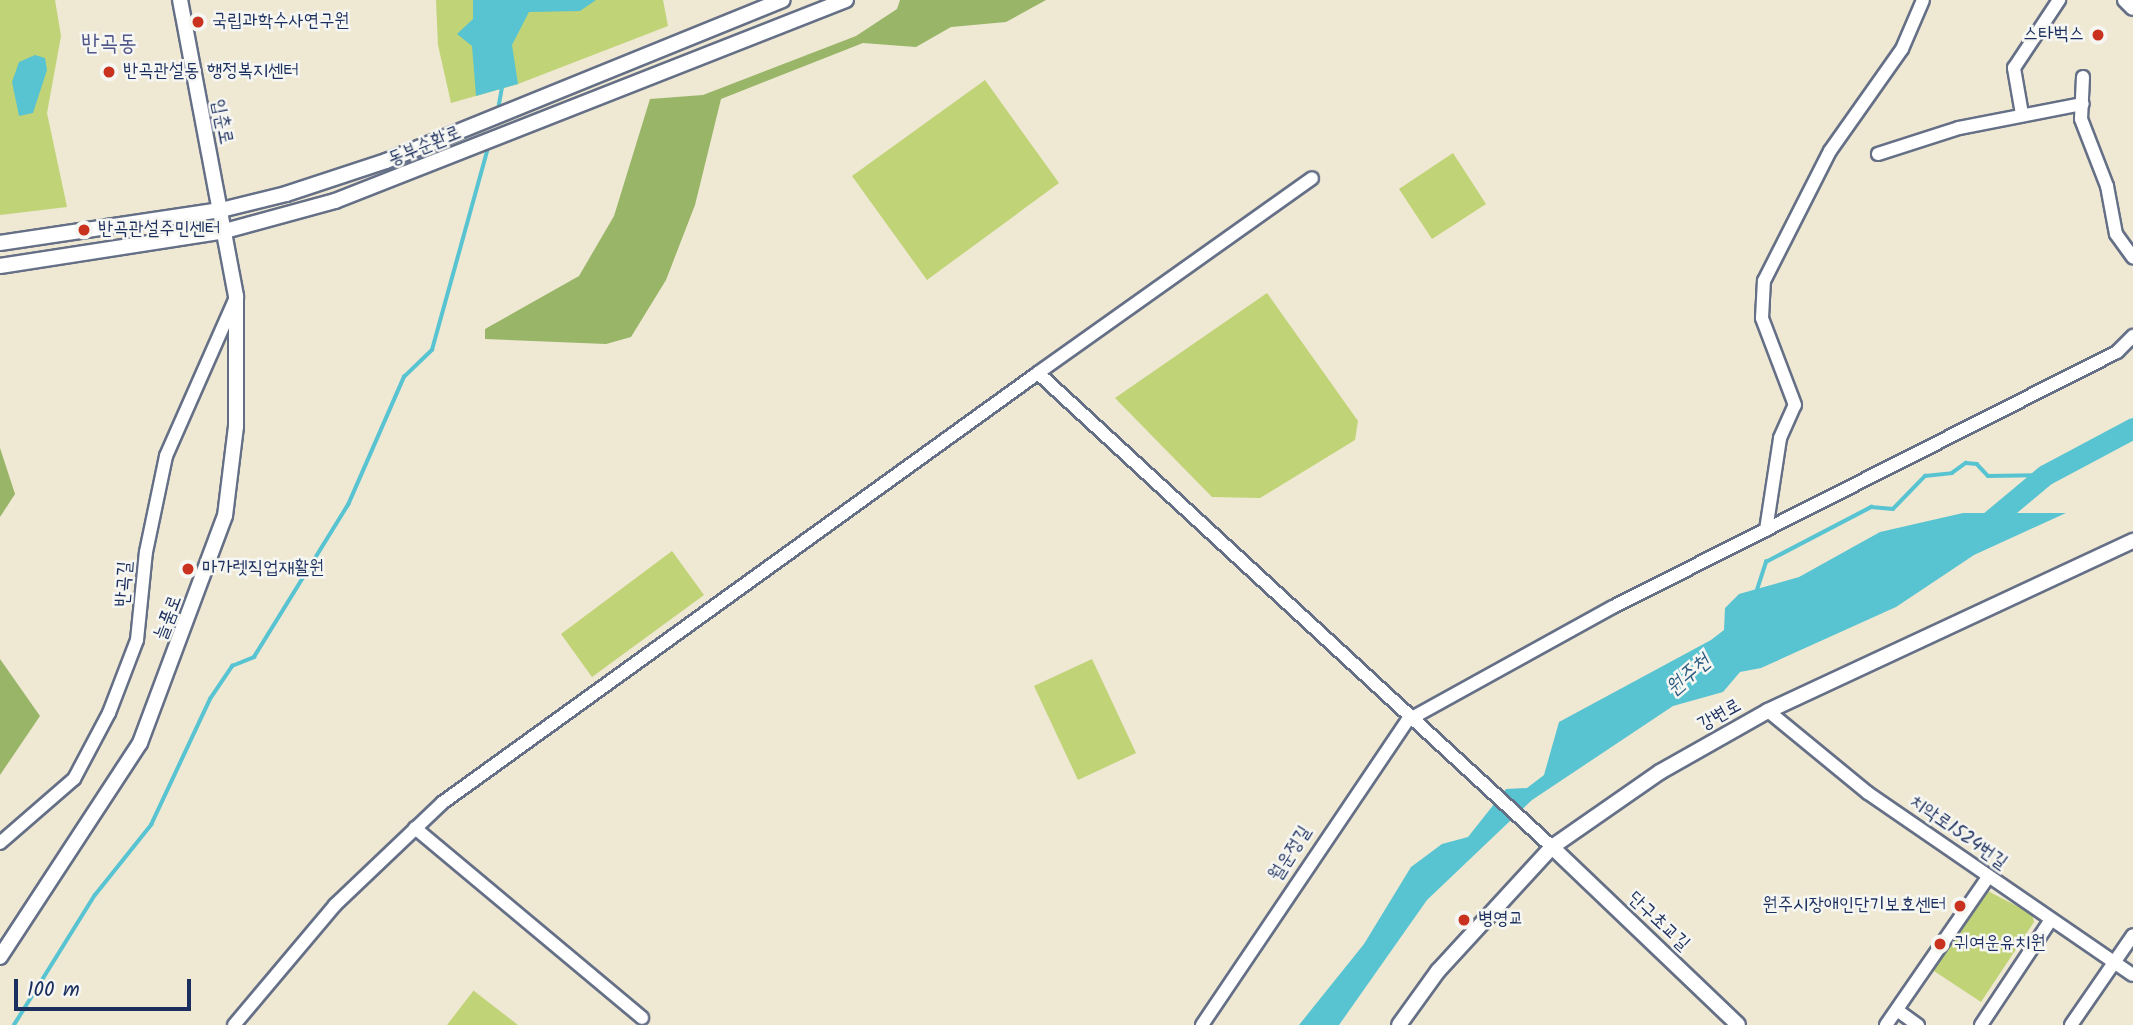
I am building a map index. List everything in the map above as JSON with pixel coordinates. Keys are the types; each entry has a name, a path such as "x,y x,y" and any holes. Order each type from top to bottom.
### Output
{"street":[{"name":"입춘로","path":"180,0 221,210"},
{"name":"동부순환로","path":"0,243 221,210 328,180 461,130 783,0"},
{"name":"동부순환로","path":"0,267 225,231 335,201 846,0"},
{"path":"1766,530 1780,438 1795,405 1762,318 1764,281 1830,151 1902,49 1923,0"},
{"path":"2022,114 2014,68 2059,0"},
{"path":"2125,0 2133,8"},
{"path":"2083,77 2081,119 2107,186 2108,211 2133,257"},
{"path":"1878,154 2022,114 2083,104"},
{"path":"234,1025 335,905 415,828 1038,373 1312,178"},
{"name":"늘품로","path":"0,957 140,743 205,578 225,516 236,426 236,296 221,210"},
{"name":"반곡길","path":"0,843 74,779 109,713 137,640 148,539 166,456 236,296"},
{"path":"1408,720 1766,530 2117,352 2133,336"},
{"path":"1038,373 1408,720 1552,848"},
{"name":"강변로","path":"1399,1025 1438,971 1552,848 1660,772 1768,711 2133,541"},
{"name":"치악로1524번길","path":"1768,711 1868,793 2050,922 2133,975"},
{"name":"월운정길","path":"1202,1025 1379,754 1408,720"},
{"path":"415,828 642,1018"},
{"name":"단구초교길","path":"1552,848 1738,1025"},
{"path":"1886,1025 1988,877"},
{"path":"1980,1025 2050,922"},
{"path":"2071,1025 2133,935"},
{"path":"1897,1010 1918,1025"}],"green space":[{"path":"0,0 55,0 61,36 47,113 67,207 0,215"},
{"path":"436,0 663,0 668,26 518,84 451,103 438,45"},
{"path":"900,0 1046,0 1006,22 951,27 916,47 863,43 721,99 695,205 666,280 631,337 606,344 485,339 485,329 579,276 614,216 650,99 703,95 856,36 897,9"},
{"path":"985,80 1059,183 927,280 852,176"},
{"path":"1453,153 1486,204 1432,239 1399,189"},
{"path":"1267,293 1358,421 1355,440 1260,498 1212,497 1115,398"},
{"path":"0,448 15,494 0,517"},
{"path":"672,551 704,595 592,677 561,634"},
{"path":"0,659 40,716 0,775"},
{"path":"1092,659 1136,753 1078,780 1034,686"},
{"path":"1986,890 2032,914 2034,922 1981,1002 1931,969"},
{"path":"474,991 518,1025 447,1025"}],"water":[{"path":"473,0 596,0 580,11 529,12 512,45 518,84 476,96 472,46 457,34 473,19"},
{"path":"35,55 45,58 47,70 33,113 19,116 12,82 19,62"},
{"path":"1963,513 2066,513 1974,555 1896,607 1761,668 1740,672 1723,692 1673,706 1532,800 1427,900 1339,1025 1299,1025 1364,944 1411,867 1442,844 1468,837 1506,789 1527,788 1544,775 1559,722 1711,640 1724,630 1725,608 1739,594 1799,577 1880,532"}],"waterway":[{"path":"498,110 502,87"},
{"path":"14,1025 95,895 151,825 210,699 232,666 254,657 348,505 404,377 432,350 489,145"},
{"name":"원주천","path":"1978,531 2045,475 2133,428"},
{"path":"1756,593 1766,562 1871,507 1893,509 1925,476 1952,473 1966,463 1977,464 1988,476 2045,475"}],"place":[{"name":"국립과학수사연구원","path":"198,22"},
{"name":"스타벅스","path":"2098,35"},
{"name":"반곡관설동 행정복지센터","path":"109,72"},
{"name":"반곡관설주민센터","path":"84,230"},
{"name":"마가렛직업재활원","path":"188,569"},
{"name":"원주시장애인단기보호센터","path":"1960,906"},
{"name":"병영교","path":"1464,920"},
{"name":"귀여운유치원","path":"1940,944"}],"district":[{"name":"반곡동","path":"109,44"}]}
